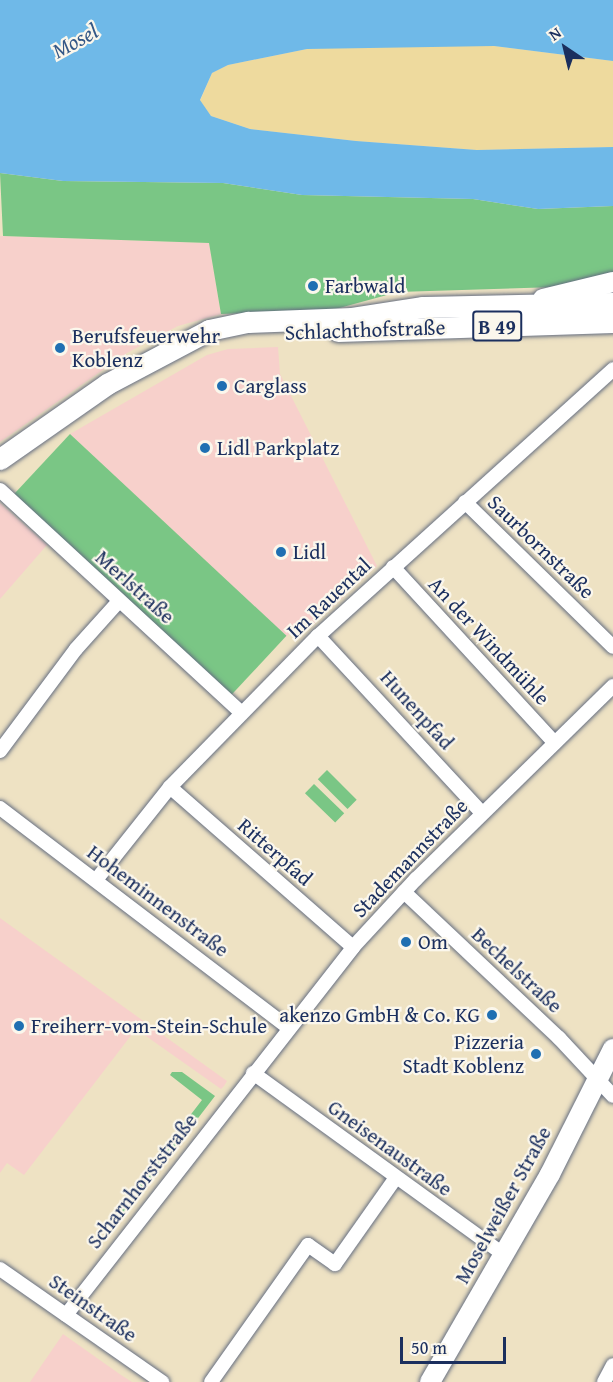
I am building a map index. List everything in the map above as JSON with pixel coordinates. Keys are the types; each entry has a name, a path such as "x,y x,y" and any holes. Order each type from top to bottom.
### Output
{"main road":[{"name":"Schlachthofstraße","path":"0,459 54,418 136,366 195,334 248,322 352,318 423,307 521,303 613,303"},
{"name":"Schlachthofstraße","path":"225,328 250,334 613,322"}],"street":[{"path":"521,303 613,282"},
{"name":"Im Rauental","path":"96,880 170,788 318,636 612,370"},
{"name":"Merlstraße","path":"0,490 242,713"},
{"name":"Saurbornstraße","path":"465,502 613,647"},
{"name":"An der Windmühle","path":"393,567 555,743"},
{"path":"0,751 76,649 119,601"},
{"name":"Hunenpfad","path":"318,636 482,813"},
{"name":"Stademannstraße","path":"253,1073 353,947 404,892 613,686"},
{"name":"Ritterpfad","path":"170,788 353,947"},
{"name":"Hoheminnenstraße","path":"0,808 290,1028"},
{"name":"Bechelstraße","path":"404,892 613,1096"},
{"name":"Moselweißer Straße","path":"430,1382 504,1255 599,1081 613,1049"},
{"name":"Gneisenaustraße","path":"253,1073 395,1179 504,1255"},
{"name":"Scharnhorststraße","path":"66,1315 253,1073"},
{"path":"211,1382 308,1245 335,1264 395,1179"},
{"name":"Steinstraße","path":"0,1269 162,1382"}],"shaded area":[{"path":"0,236 209,243 221,314 178,326 127,353 0,442"},
{"path":"278,347 280,374 377,566 313,625 296,627 286,637 70,434 207,355 228,349"},
{"path":"0,503 47,545 0,599"},
{"path":"0,918 227,1081 224,1086 221,1089 136,1029 24,1175 7,1163 0,1173"},
{"path":"63,1334 121,1375 132,1382 30,1382"}],"green space":[{"path":"0,173 63,181 223,183 302,195 473,199 538,209 613,206 613,277 557,287 398,292 332,310 221,314 209,243 3,236"},
{"path":"70,434 286,636 229,697 13,495"},
{"path":"327,770 357,800 348,809 318,779"},
{"path":"314,784 344,813 335,823 305,793"},
{"path":"172,1072 182,1072 215,1096 110,1233 104,1227 202,1100 170,1075"}],"sand":[{"path":"356,46 494,46 613,61 613,147 477,150 356,141 250,129 211,116 200,101 212,73 228,65 307,49"}],"water":[{"name":"Mosel","path":"0,0 613,0 613,61 494,46 307,49 228,65 212,73 200,100 211,116 250,129 356,141 477,150 613,147 613,206 538,209 473,199 302,195 223,183 63,181 0,173"}],"place":[{"name":"Farbwald","path":"313,286"},
{"name":"Berufsfeuerwehr Koblenz","path":"60,348"},
{"name":"Carglass","path":"222,386"},
{"name":"Lidl Parkplatz","path":"205,448"},
{"name":"Lidl","path":"281,552"},
{"name":"Om","path":"406,942"},
{"name":"akenzo GmbH & Co. KG","path":"492,1015"},
{"name":"Freiherr-vom-Stein-Schule","path":"19,1026"},
{"name":"Pizzeria Stadt Koblenz","path":"536,1054"}]}
